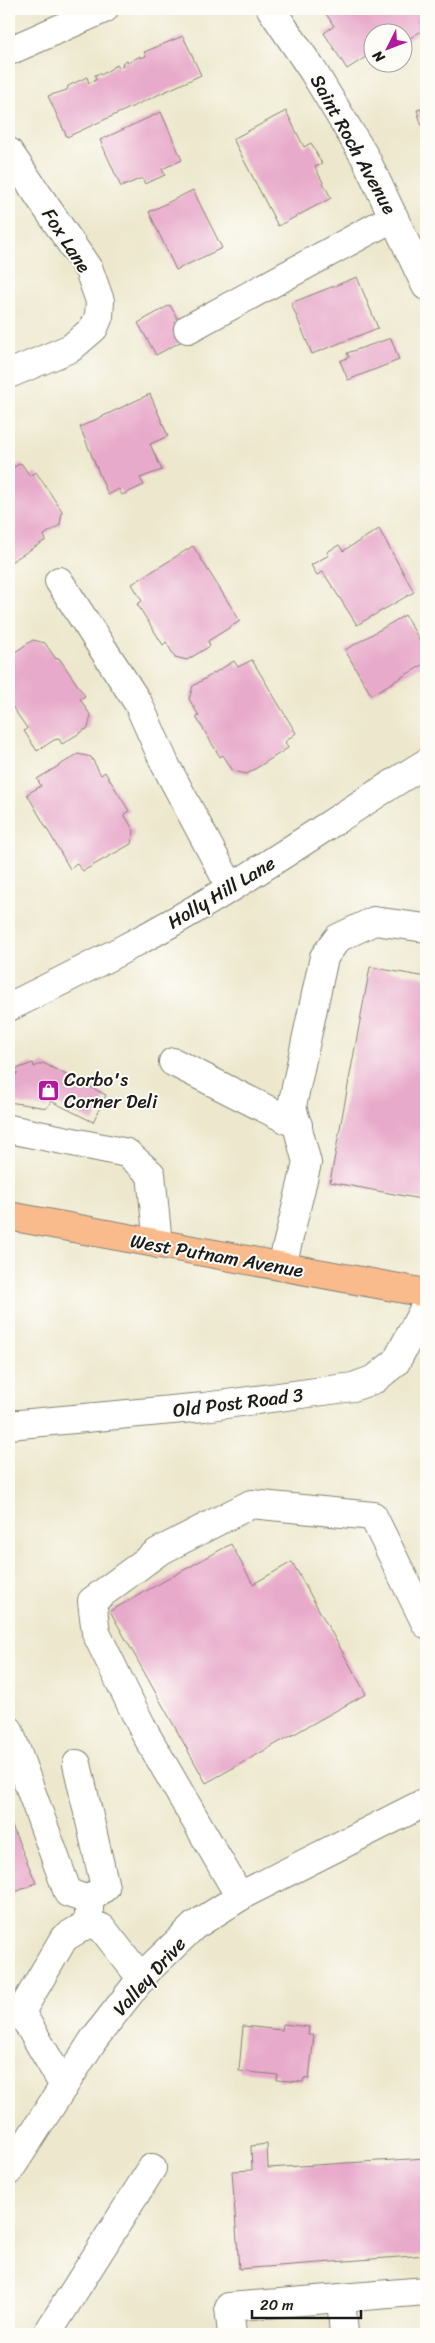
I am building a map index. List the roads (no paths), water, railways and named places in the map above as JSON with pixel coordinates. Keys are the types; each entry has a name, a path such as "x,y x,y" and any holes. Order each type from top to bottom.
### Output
{"main road":[{"name":"West Putnam Avenue","path":"9,1216 426,1293"}],"street":[{"path":"9,51 104,9"},
{"name":"Saint Roch Avenue","path":"271,9 313,71 365,158 426,286"},
{"name":"Fox Lane","path":"9,152 90,270 100,301 99,316 94,328 71,348 9,374"},
{"path":"188,328 394,217"},
{"path":"59,581 138,703 165,764 231,888"},
{"name":"Holly Hill Lane","path":"9,1007 123,950 231,888 426,763"},
{"path":"282,1266 307,1163 292,1106 324,957 338,938 374,921 426,928"},
{"path":"173,1062 298,1124"},
{"path":"9,1129 127,1153 151,1174 158,1244"},
{"name":"Old Post Road 3","path":"9,1425 204,1407 353,1388 375,1379 396,1362 426,1305"},
{"path":"240,1897 145,1733 96,1633 92,1601 158,1552 251,1504 373,1516 426,1624"},
{"path":"9,1730 68,1893 89,1911 142,1979"},
{"path":"64,2086 21,2012 64,1938 89,1911 105,1887 77,1764"},
{"name":"Valley Drive","path":"9,2171 94,2039 142,1979 194,1926 240,1897 426,1802"},
{"path":"47,2334 152,2168"},
{"path":"232,2334 229,2307 426,2291"},
{"path":"341,2298 344,2334"}],"place":[{"name":"Corbo's Corner Deli","path":"48,1090"}]}
